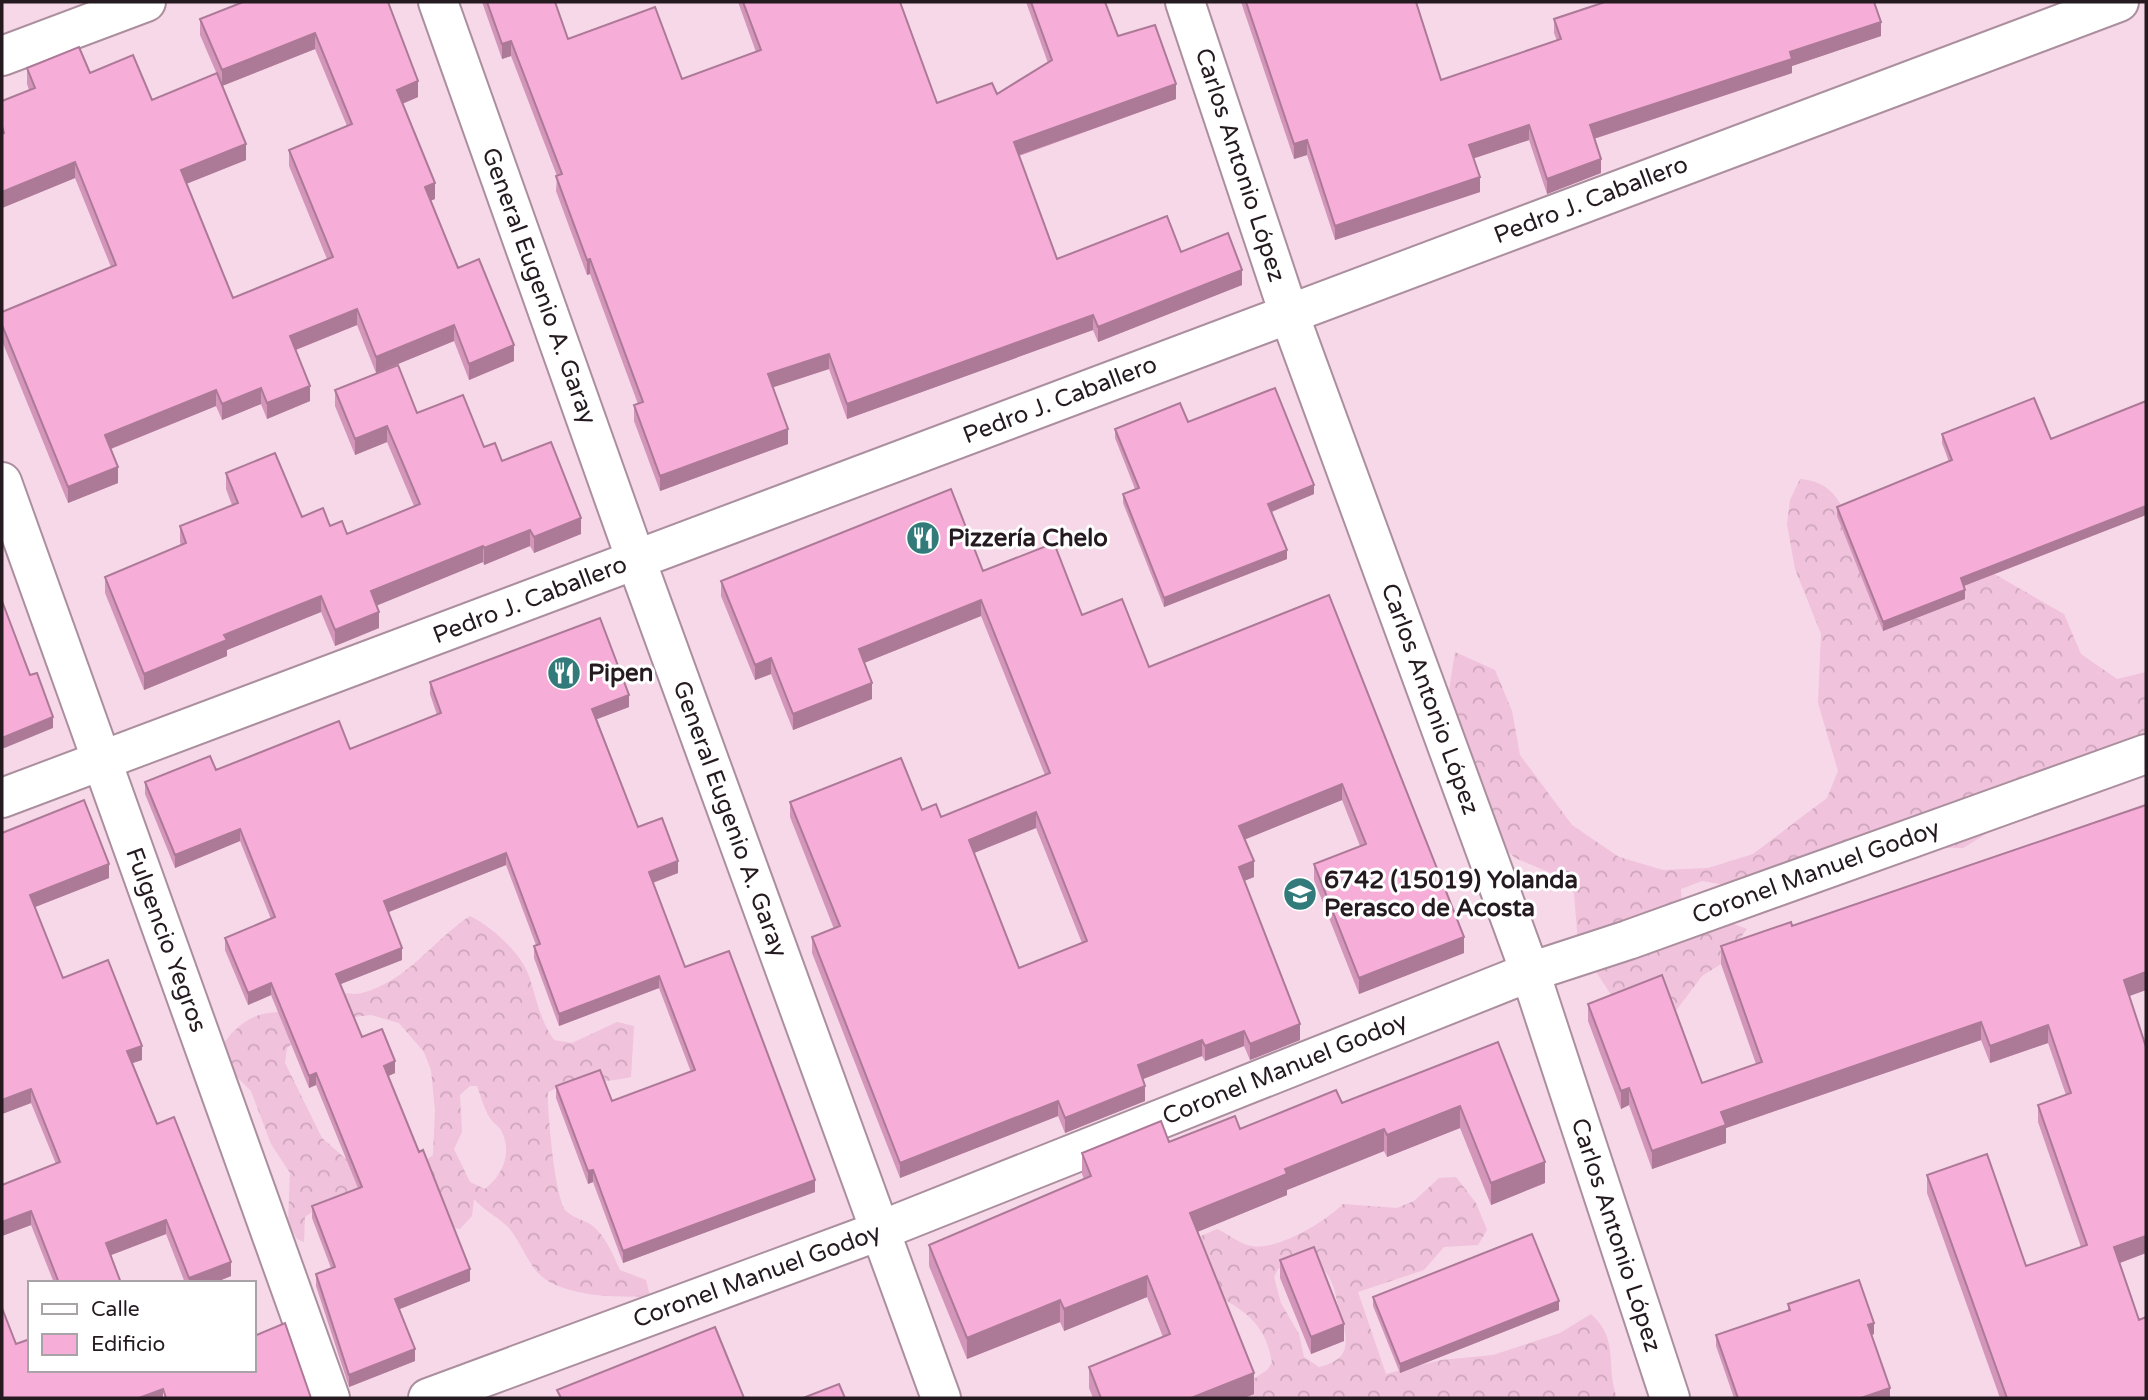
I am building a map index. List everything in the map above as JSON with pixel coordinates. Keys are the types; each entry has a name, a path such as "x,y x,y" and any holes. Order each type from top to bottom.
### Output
{"street":[{"path":"2,56 146,2"},
{"name":"General Eugenio A. Garay","path":"438,2 636,560 941,1398"},
{"name":"Carlos Antonio López","path":"1185,2 1289,314 1530,972 1670,1398"},
{"name":"Pedro J. Caballero","path":"2,798 2119,2"},
{"name":"Fulgencio Yegros","path":"2,482 330,1398"},
{"name":"Coronel Manuel Godoy","path":"428,1398 879,1231 1530,972 1641,936 2146,754"}],"green space":[{"path":"1800,479 1822,485 1837,498 1858,538 1975,563 2064,614 2081,654 2117,679 2146,672 2146,759 2058,790 1963,848 1892,848 1792,896 1702,881 1681,889 1682,912 1706,913 1747,929 1721,964 1702,976 1675,1012 1634,1030 1578,944 1574,893 1558,876 1515,858 1482,827 1442,736 1455,652 1495,670 1512,711 1520,755 1572,825 1619,857 1663,870 1708,868 1753,854 1827,798 1838,771 1818,703 1821,634 1795,569 1787,524 1790,500"},
{"path":"470,916 497,934 514,951 526,970 542,1018 554,1040 572,1043 617,1022 634,1026 631,1077 579,1083 548,1092 549,1116 558,1190 566,1211 590,1224 600,1233 620,1270 646,1280 650,1296 590,1294 559,1287 537,1272 507,1226 474,1199 472,1216 460,1229 319,1207 305,1217 304,1242 297,1239 288,1223 290,1173 271,1144 251,1091 227,1067 219,1051 237,1028 256,1016 281,1011 324,994 357,994 378,987 406,970","holes":["371,1015 399,1023 424,1052 431,1070 435,1110 433,1155 416,1168 354,1166 322,1138 285,1063 287,1048 306,1034 336,1021","470,1086 477,1086 491,1120 501,1130 506,1147 501,1170 485,1189 470,1182 454,1149 462,1132 460,1095"]},
{"path":"1456,1177 1476,1203 1487,1230 1478,1245 1444,1247 1424,1270 1358,1292 1386,1374 1441,1360 1493,1355 1560,1333 1591,1314 1606,1334 1617,1398 1225,1398 1267,1370 1272,1363 1261,1330 1238,1308 1217,1296 1198,1244 1201,1236 1217,1229 1247,1245 1274,1244 1313,1227 1343,1204 1397,1208 1414,1201 1439,1178","holes":["1311,1258 1332,1284 1346,1341 1345,1348 1337,1359 1319,1367 1304,1357 1299,1334 1281,1303 1274,1277 1278,1269"]}],"building":[{"path":"243,2 388,2 418,81 397,90 435,183 425,187 458,268 479,259 514,345 469,364 454,325 376,357 357,309 290,336 310,386 267,403 261,388 222,404 216,390 105,435 118,467 68,487 2,325 2,312 116,265 75,162 2,192 2,101 35,88 27,68 79,47 90,73 133,55 152,100 217,73 246,144 181,170 233,298 333,257 289,150 352,124 315,33 222,70 200,19"},
{"path":"487,2 555,2 568,39 655,7 682,79 761,50 743,2 900,2 937,103 992,83 997,94 1052,60 1031,2 1105,2 1118,36 1155,25 1176,84 1014,142 1057,259 1167,216 1181,252 1228,233 1242,270 1098,327 1093,315 847,404 829,354 768,374 788,429 660,476 634,405 643,402 556,176 562,174 511,41 502,44"},
{"path":"1246,2 1416,2 1441,80 1561,39 1554,19 1605,2 1874,2 1881,22 1790,52 1792,59 1590,125 1601,159 1547,179 1529,125 1469,145 1480,177 1335,226 1307,140 1294,144"},
{"path":"398,365 417,413 463,395 484,447 495,443 502,461 551,442 581,518 534,537 530,530 484,548 483,546 371,591 379,612 335,630 321,596 224,635 227,640 144,674 105,577 186,543 180,526 238,503 226,473 275,453 302,517 323,508 330,526 342,521 347,534 420,504 387,426 355,439 335,390"},
{"path":"1275,388 1314,485 1268,504 1287,550 1164,598 1123,494 1139,488 1115,429 1180,403 1188,422"},
{"path":"2034,398 2051,439 2146,401 2146,506 1961,578 1965,590 1883,622 1837,507 1952,460 1942,434"},
{"path":"951,489 983,571 1054,543 1082,615 1122,599 1149,667 1329,595 1464,937 1359,978 1314,864 1366,844 1342,784 1239,826 1254,861 1239,867 1300,1024 1250,1044 1244,1031 1205,1046 1202,1040 1138,1065 1145,1086 1065,1118 1058,1101 900,1163 812,937 840,926 790,802 901,758 922,810 936,804 941,817 1050,773 981,600 859,649 872,683 793,714 771,658 755,665 721,581","holes":["1036,812 1087,941 1019,968 969,840"]},
{"path":"2,601 30,675 37,673 53,717 2,738"},
{"path":"600,618 629,695 592,709 638,827 662,818 678,861 649,872 685,967 729,951 815,1180 623,1251 593,1170 588,1171 556,1086 600,1070 612,1101 695,1070 659,976 559,1014 534,946 540,944 506,853 384,901 402,948 336,974 362,1037 382,1029 395,1061 384,1066 419,1152 423,1150 470,1269 395,1299 415,1349 349,1375 316,1274 335,1267 312,1206 362,1187 316,1073 309,1076 271,983 248,993 225,938 275,917 240,829 175,855 145,782 210,756 216,770 339,721 350,749 441,713 430,682"},
{"path":"84,800 109,864 30,895 63,978 108,960 142,1046 127,1051 157,1124 174,1117 231,1262 189,1278 166,1220 106,1243 120,1281 58,1281 31,1211 2,1222 2,1185 60,1162 31,1089 2,1100 2,833"},
{"path":"2146,805 2146,972 2124,980 2146,1047 2146,1236 2114,1247 2139,1320 2146,1317 2146,1398 2007,1398 1927,1175 1987,1154 2026,1266 2087,1245 2038,1105 2071,1093 2048,1025 1990,1046 1981,1022 1721,1112 1726,1125 1652,1151 1629,1088 1621,1091 1588,1004 1662,975 1702,1083 1762,1062 1721,946 1791,922 1792,926"},
{"path":"1498,1042 1545,1162 1491,1183 1460,1106 1387,1135 1384,1129 1285,1169 1287,1174 1190,1213 1254,1373 1191,1398 1101,1398 1089,1367 1170,1334 1147,1276 1064,1309 1060,1300 967,1338 929,1245 1091,1176 1082,1153 1161,1121 1169,1142 1235,1116 1240,1129 1336,1090 1342,1103"},
{"path":"1532,1234 1559,1301 1400,1364 1373,1297"},
{"path":"1314,1247 1344,1324 1311,1337 1280,1260"},
{"path":"1859,1280 1874,1323 1868,1325 1890,1388 1861,1398 1738,1398 1716,1335 1790,1310 1788,1304"},
{"path":"2,1308 16,1344 28,1340 28,1372 256,1372 256,1335 285,1323 311,1398 166,1398 163,1389 139,1398 2,1398"},
{"path":"715,1327 744,1398 561,1398 557,1390"},
{"path":"839,1384 845,1398 803,1398"}],"place":[{"name":"Pizzería Chelo","path":"923,538"},
{"name":"Pipen","path":"564,673"},
{"name":"6742 (15019) Yolanda Perasco de Acosta","path":"1300,894"}]}
